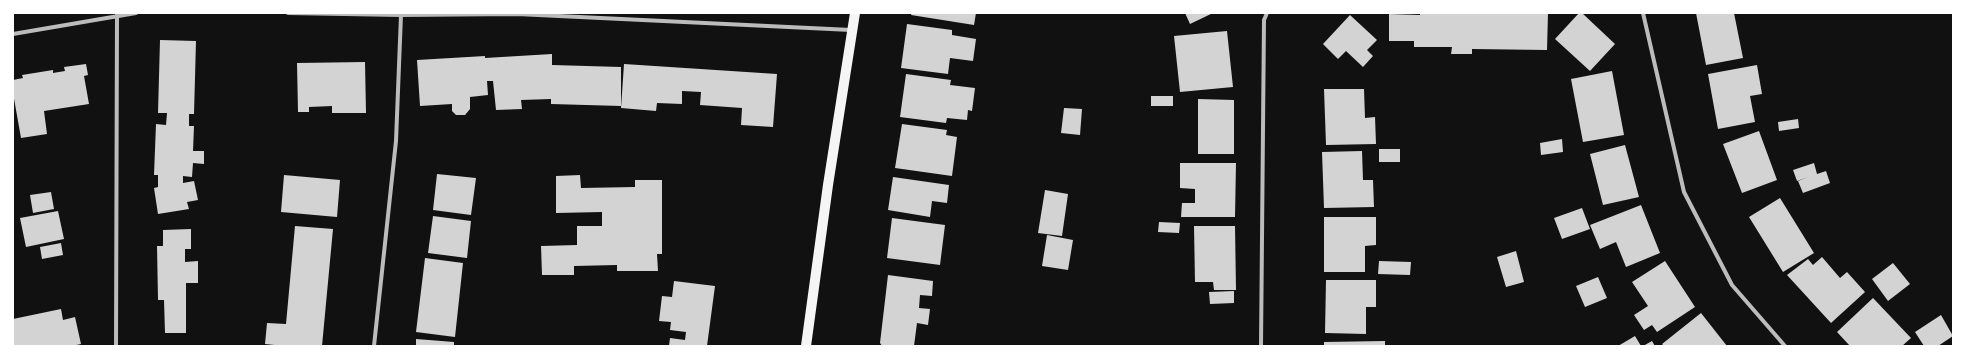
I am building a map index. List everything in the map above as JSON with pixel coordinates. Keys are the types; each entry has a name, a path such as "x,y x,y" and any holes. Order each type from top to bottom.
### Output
{"main road":[{"path":"806,346 851,30 855,13"}],"street":[{"path":"13,34 117,14 136,13"},
{"path":"288,13 401,15 517,14 851,30"},
{"path":"1261,346 1264,20 1267,13"},
{"path":"1643,13 1684,192 1732,285 1785,346"},
{"path":"116,346 117,14"},
{"path":"374,346 396,141 401,15"}],"building":[{"path":"912,13 976,13 974,25 911,15"},
{"path":"1185,13 1213,13 1190,24"},
{"path":"1420,13 1548,13 1547,50 1472,49 1472,54 1451,54 1452,47 1414,47 1414,41 1389,41 1389,14 1420,15"},
{"path":"1579,13 1582,13 1615,44 1590,71 1555,39"},
{"path":"1696,13 1734,13 1743,58 1706,65"},
{"path":"1350,15 1377,40 1367,50 1373,56 1363,67 1346,51 1338,59 1323,44"},
{"path":"907,24 952,30 952,35 976,39 973,61 950,58 948,74 901,68"},
{"path":"1227,31 1233,87 1180,92 1174,36"},
{"path":"160,40 196,41 194,114 189,114 189,126 194,126 193,151 204,151 204,164 193,163 192,177 183,176 183,183 194,181 198,200 187,202 189,209 158,214 154,188 158,187 158,175 154,175 156,124 166,125 167,113 158,113"},
{"path":"552,54 552,65 621,67 621,106 551,104 551,99 521,100 522,109 496,110 493,81 487,81 488,95 470,97 470,109 465,115 456,115 452,111 452,104 420,106 417,60"},
{"path":"365,62 366,113 332,113 332,106 309,107 309,112 298,112 297,63"},
{"path":"86,64 88,75 84,76 89,104 44,111 47,134 21,138 13,93 13,80 23,78 22,75 53,70 53,73 65,71 64,67"},
{"path":"624,64 777,74 773,127 741,125 742,108 700,105 701,92 682,91 682,104 657,103 656,111 621,108"},
{"path":"1757,65 1762,94 1750,96 1755,122 1718,129 1708,74"},
{"path":"1612,71 1624,135 1583,142 1571,79"},
{"path":"906,74 951,80 950,85 975,88 972,111 968,110 967,120 947,118 946,123 900,117"},
{"path":"1324,89 1364,89 1365,118 1375,117 1376,144 1326,145"},
{"path":"1151,96 1173,96 1173,106 1151,106"},
{"path":"1198,99 1234,100 1234,154 1198,154"},
{"path":"1064,108 1082,109 1080,135 1061,133"},
{"path":"1798,119 1799,128 1779,131 1778,122"},
{"path":"902,124 947,130 946,135 957,137 952,176 895,168"},
{"path":"1759,131 1777,180 1742,193 1723,144"},
{"path":"1562,139 1563,152 1541,155 1540,143"},
{"path":"1625,145 1639,197 1603,205 1590,154"},
{"path":"1379,149 1400,149 1400,162 1379,162"},
{"path":"1362,151 1363,180 1373,180 1374,207 1324,208 1322,152"},
{"path":"1180,163 1236,163 1235,217 1181,217 1182,203 1195,203 1195,189 1180,188"},
{"path":"1814,163 1817,174 1826,171 1830,183 1803,193 1798,181 1808,177 1797,181 1793,170"},
{"path":"437,174 476,178 471,215 433,210"},
{"path":"284,175 340,180 337,217 281,212"},
{"path":"580,175 581,188 635,187 635,180 662,180 662,254 657,254 658,271 617,271 617,265 574,266 574,275 542,275 541,246 577,245 577,226 602,226 602,212 556,213 556,176"},
{"path":"893,177 949,185 947,203 932,201 930,217 888,210"},
{"path":"1045,190 1068,194 1062,236 1038,233"},
{"path":"51,192 54,209 33,213 30,195"},
{"path":"1780,198 1814,253 1783,272 1749,217"},
{"path":"1641,205 1660,253 1626,267 1616,242 1600,249 1590,225"},
{"path":"1582,208 1590,229 1562,239 1554,218"},
{"path":"58,211 64,239 26,247 20,218"},
{"path":"433,216 471,221 467,258 428,253"},
{"path":"1324,217 1376,217 1376,245 1365,246 1365,272 1324,272"},
{"path":"892,218 945,225 940,265 887,258"},
{"path":"1159,222 1180,223 1179,233 1158,232"},
{"path":"295,226 333,229 322,346 284,346 265,344 267,323 286,324"},
{"path":"1194,226 1235,226 1236,290 1214,290 1213,282 1195,282"},
{"path":"191,229 191,249 185,249 185,262 198,261 198,283 186,283 186,333 165,333 164,300 158,300 157,246 163,246 163,230"},
{"path":"1047,235 1073,240 1068,270 1042,266"},
{"path":"61,243 63,255 42,259 40,247"},
{"path":"1516,251 1524,282 1506,287 1497,257"},
{"path":"1822,257 1840,278 1847,272 1865,292 1831,323 1787,275 1808,259 1813,265"},
{"path":"425,258 463,263 455,337 416,332"},
{"path":"1379,261 1411,262 1410,275 1378,274"},
{"path":"1665,261 1695,307 1657,332 1652,325 1644,330 1634,315 1648,306 1632,282"},
{"path":"1893,263 1910,284 1888,301 1872,279"},
{"path":"888,275 933,281 932,296 920,295 919,308 930,309 928,325 917,323 914,346 882,346 880,343"},
{"path":"1598,277 1607,298 1585,307 1576,286"},
{"path":"1326,280 1376,280 1376,307 1366,307 1366,334 1325,333"},
{"path":"674,281 715,286 707,346 669,346 670,338 685,340 686,332 670,330 671,322 659,321 662,296 672,297"},
{"path":"1234,291 1234,303 1210,304 1209,292"},
{"path":"1873,298 1911,338 1902,346 1850,346 1837,332"},
{"path":"61,309 63,320 75,317 81,344 72,346 14,346 13,319"},
{"path":"1701,313 1727,346 1664,346 1662,344"},
{"path":"1941,315 1953,336 1938,346 1924,346 1915,332"},
{"path":"1635,336 1641,346 1618,346"},
{"path":"416,339 454,342 454,346 416,346"},
{"path":"1385,341 1385,346 1324,346 1324,342"},
{"path":"1652,341 1655,346 1643,346"}]}
